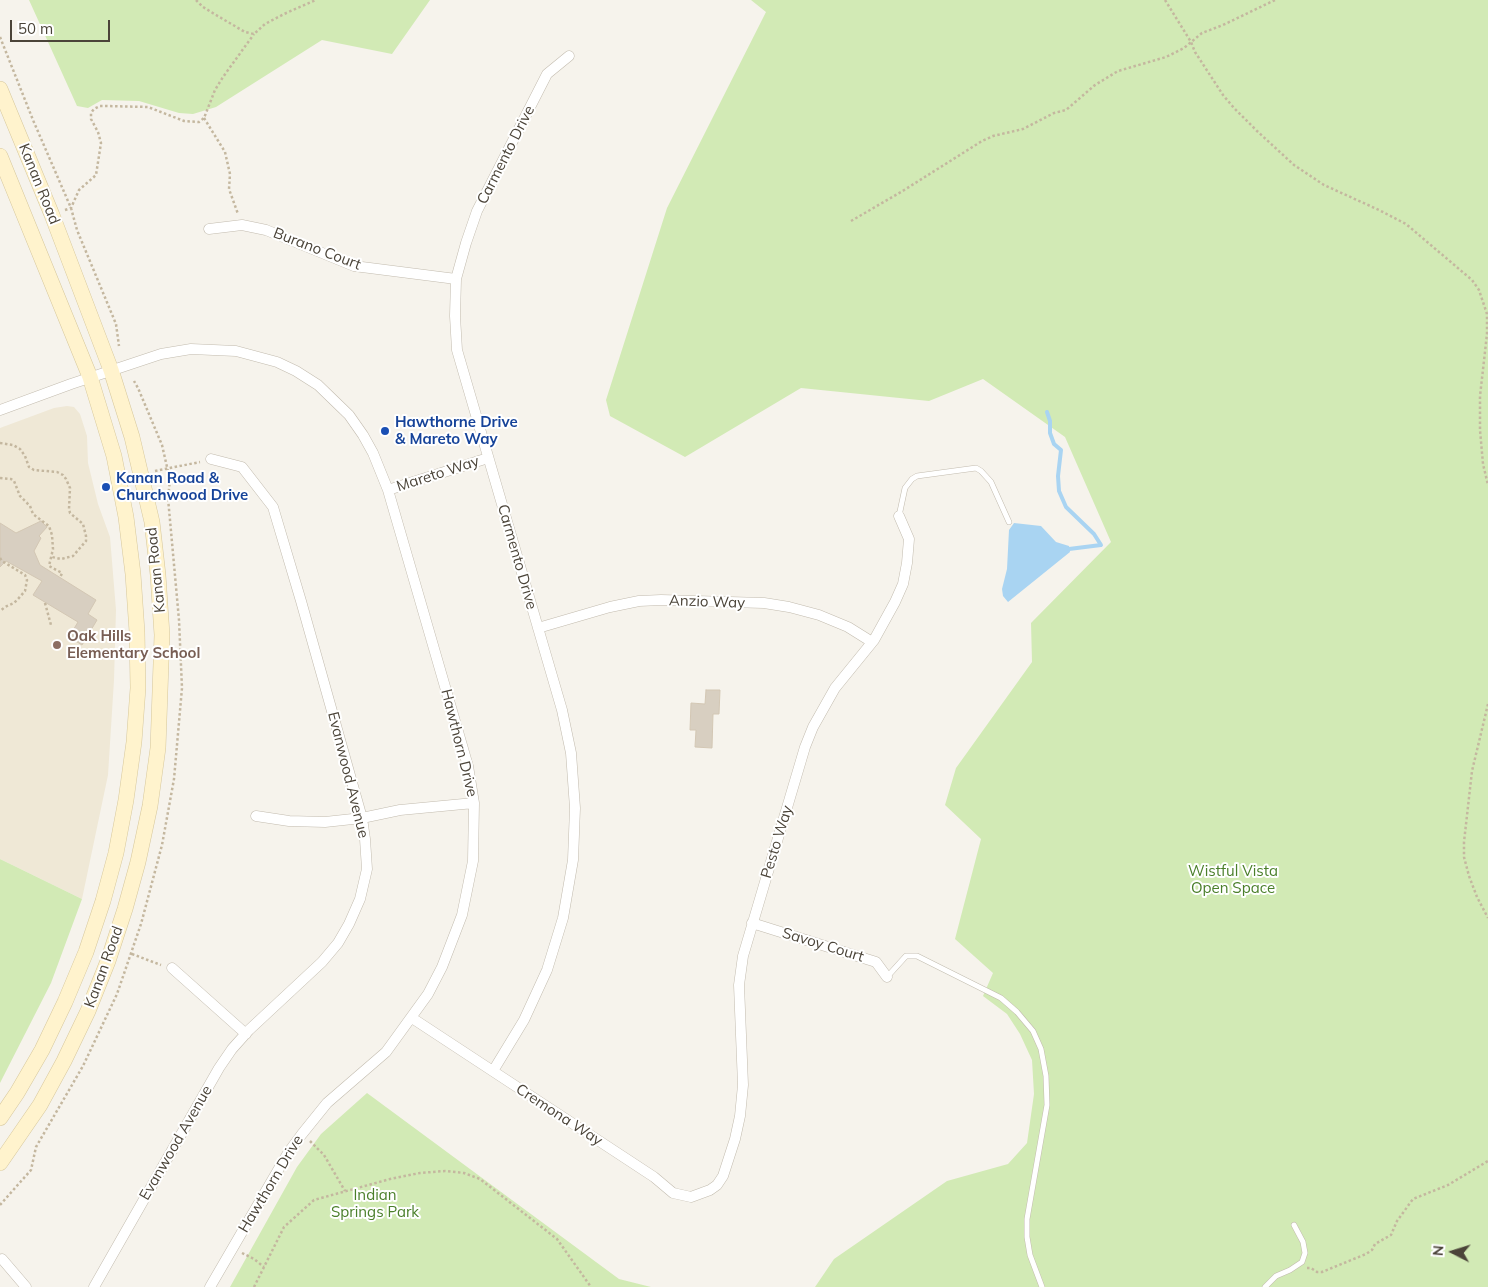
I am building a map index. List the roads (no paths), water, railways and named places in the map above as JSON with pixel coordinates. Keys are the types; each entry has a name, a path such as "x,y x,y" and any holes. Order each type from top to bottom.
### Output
{"main road":[{"name":"Kanan Road","path":"0,89 52,215 111,370 134,446 152,522 162,635 158,748 138,862 125,909 108,961 88,1011 64,1061 40,1105 0,1163"},
{"name":"Kanan Road","path":"0,156 90,377 114,456 131,555 138,651 138,688 134,742 126,800 116,853 103,901 86,952 65,1002 42,1050 18,1093 0,1118"}],"street":[{"name":"Carmento Drive","path":"493,1071 524,1020 547,970 564,918 574,860 576,808 571,754 562,710 457,350 455,316 456,279 466,243 478,211 546,74 569,56"},
{"name":"Burano Court","path":"209,229 242,225 284,236 354,266 456,279"},
{"name":"Hawthorn Drive","path":"0,410 90,377 161,354 191,349 236,351 277,362 318,385 349,415 363,434 388,490 468,766 474,803 473,861 462,916 442,967 428,994 386,1052 327,1103 288,1153 210,1287"},
{"name":"Mareto Way","path":"388,490 488,458"},
{"name":"Evanwood Avenue","path":"94,1287 219,1068 232,1049 322,962 338,943 360,899 366,869 362,818 273,507 242,467 211,459"},
{"name":"Pesto Way","path":"710,1190 717,1185 723,1176 740,1116 743,1085 739,985 743,956 752,923 805,747 813,727 835,688 872,642 903,584 909,539 899,516"},
{"name":"Anzio Way","path":"538,628 610,607 639,601 764,603 819,615 848,627 872,642"},
{"path":"256,816 289,821 325,822 362,818 400,810 474,803"},
{"name":"Savoy Court","path":"752,923 876,962 887,977"},
{"path":"172,968 246,1034"},
{"name":"Cremona Way","path":"412,1018 654,1176 673,1193 691,1196 710,1190"},
{"path":"2,1259 26,1287"}],"lane":[{"path":"899,516 905,488 912,479 917,476 976,468 990,482 1009,522"},
{"path":"887,977 906,956 917,956 1001,998 1017,1012 1032,1031 1041,1049 1046,1076 1047,1105 1027,1219 1027,1237 1030,1255 1042,1287"},
{"path":"1265,1287 1276,1276 1302,1262 1305,1253 1303,1242 1294,1225"}],"water":[{"path":"1014,523 1041,526 1056,542 1069,546 1070,552 1008,602 1003,596 1002,589 1007,569 1009,530"}],"waterway":[{"path":"1047,412 1050,421 1050,433 1054,444 1061,450 1058,476 1059,491 1066,507 1094,534 1101,545 1069,549"}],"place":[{"name":"Hawthorne Drive & Mareto Way","path":"385,431"},
{"name":"Kanan Road & Churchwood Drive","path":"106,487"},
{"name":"Oak Hills Elementary School","path":"57,645"}],"park label":[{"name":"Wistful Vista Open Space","path":"1233,880"},
{"name":"Indian Springs Park","path":"375,1204"}]}
